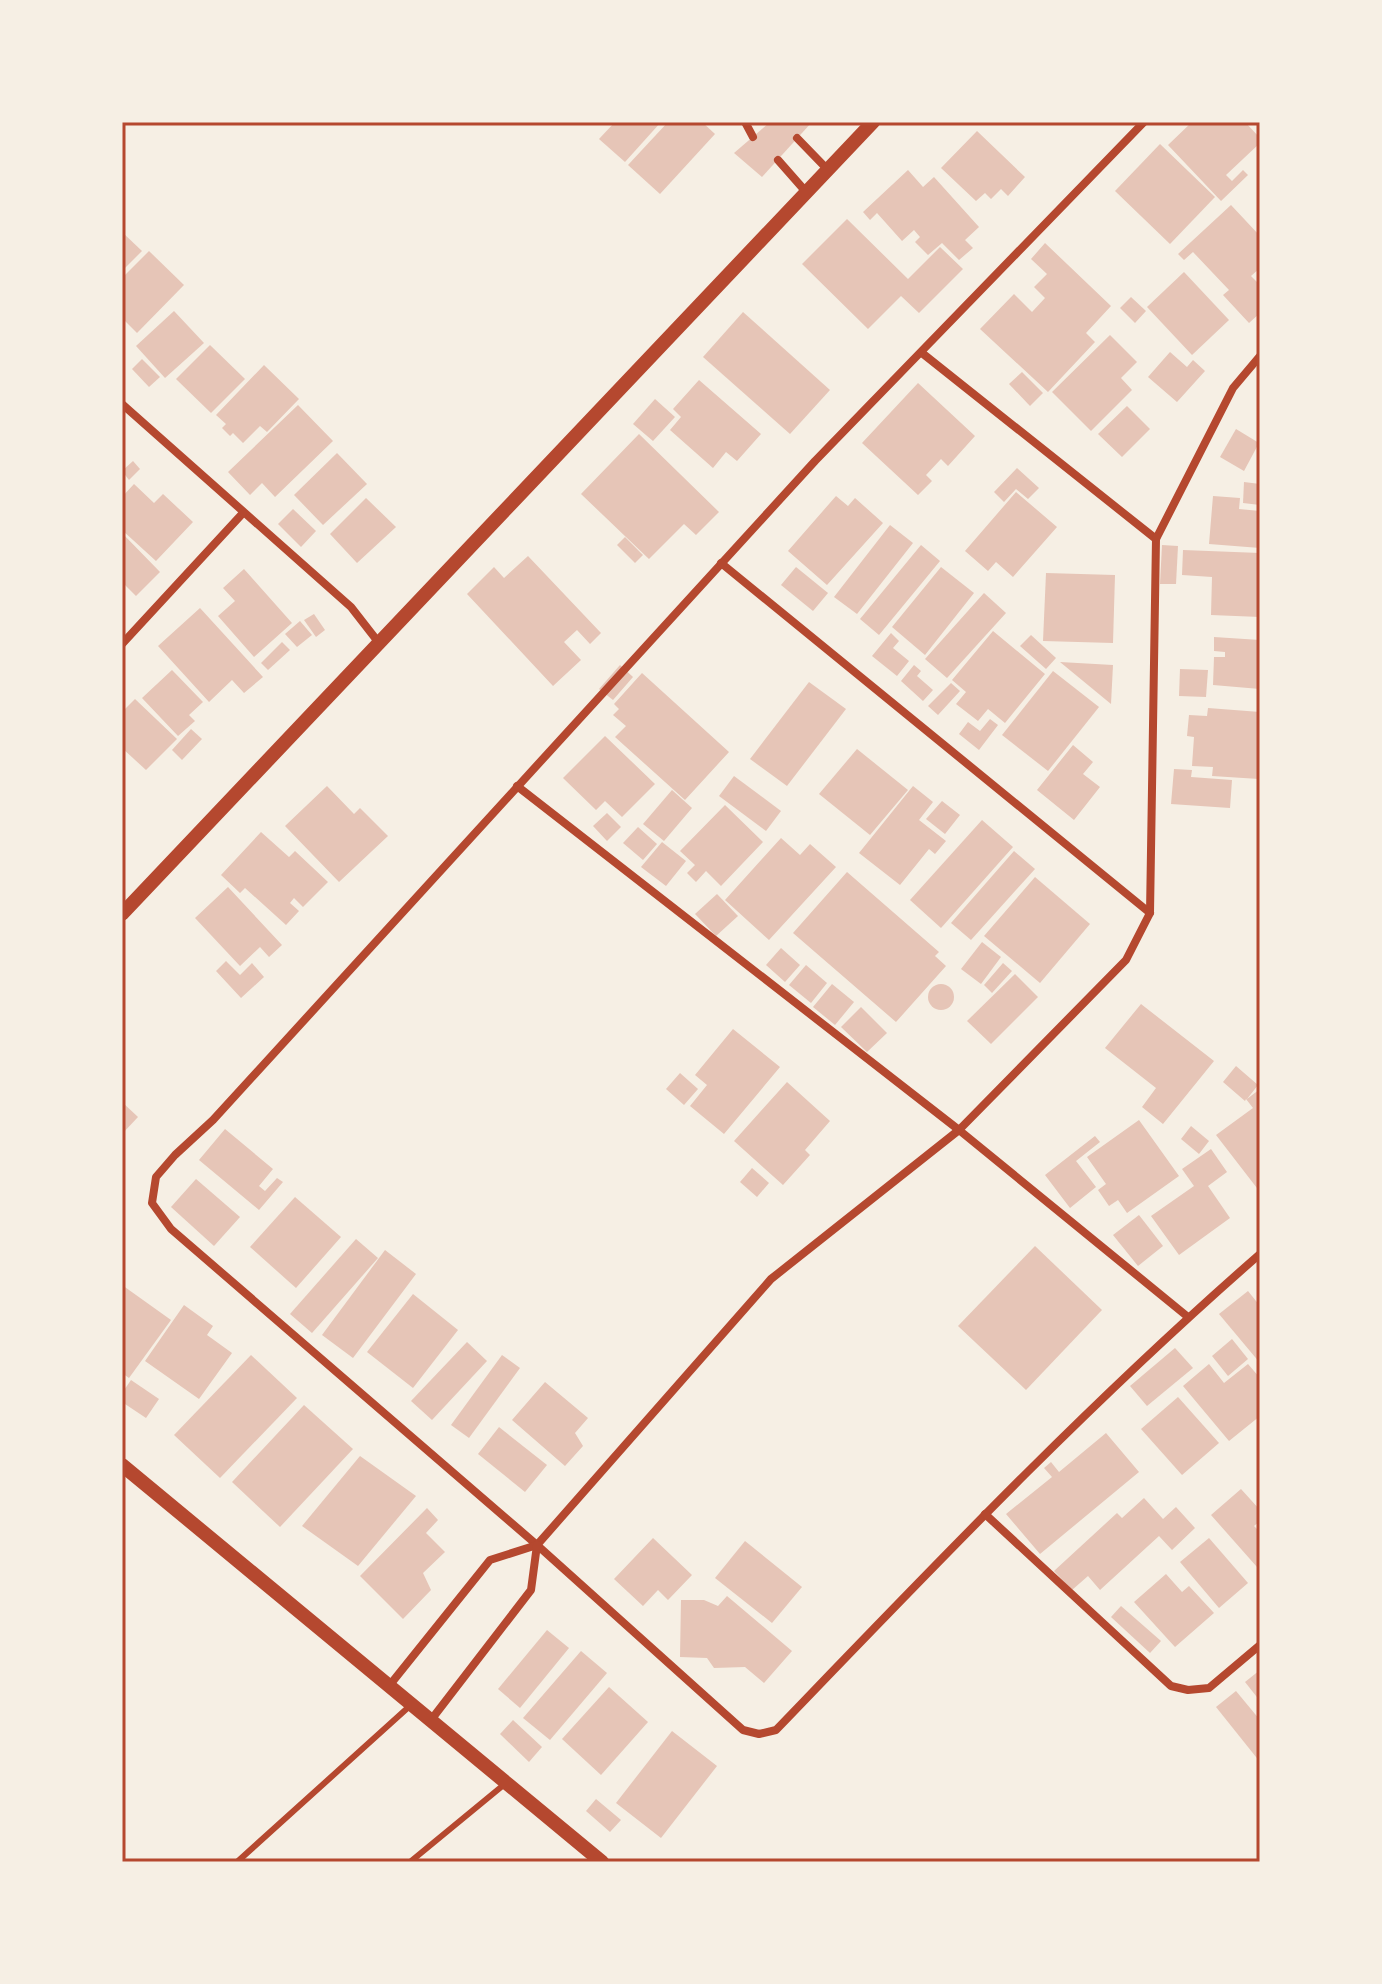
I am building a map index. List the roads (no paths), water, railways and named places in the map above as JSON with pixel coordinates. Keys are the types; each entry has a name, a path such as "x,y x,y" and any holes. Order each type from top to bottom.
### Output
{"street":[{"path":"745,122 753,137"},
{"path":"122,914 873,122"},
{"path":"1144,122 815,461 213,1120 175,1155 156,1177 152,1203 171,1229 537,1545 743,1730 759,1734 776,1730 985,1514 1188,1317 1260,1254"},
{"path":"797,138 828,170"},
{"path":"778,160 807,193"},
{"path":"922,353 1156,539"},
{"path":"389,1686 490,1560 537,1545 771,1279 959,1130 1126,960 1150,913 1156,539 1233,388 1260,356"},
{"path":"122,404 351,607 379,643"},
{"path":"122,644 243,513"},
{"path":"721,563 1150,913"},
{"path":"517,786 959,1130 1188,1317"},
{"path":"122,1465 602,1862"},
{"path":"985,1514 1171,1686 1188,1690 1209,1688 1260,1645"},
{"path":"431,1720 531,1590 537,1545"}],"lane":[{"path":"237,1862 412,1704"},
{"path":"410,1862 506,1782"}]}
